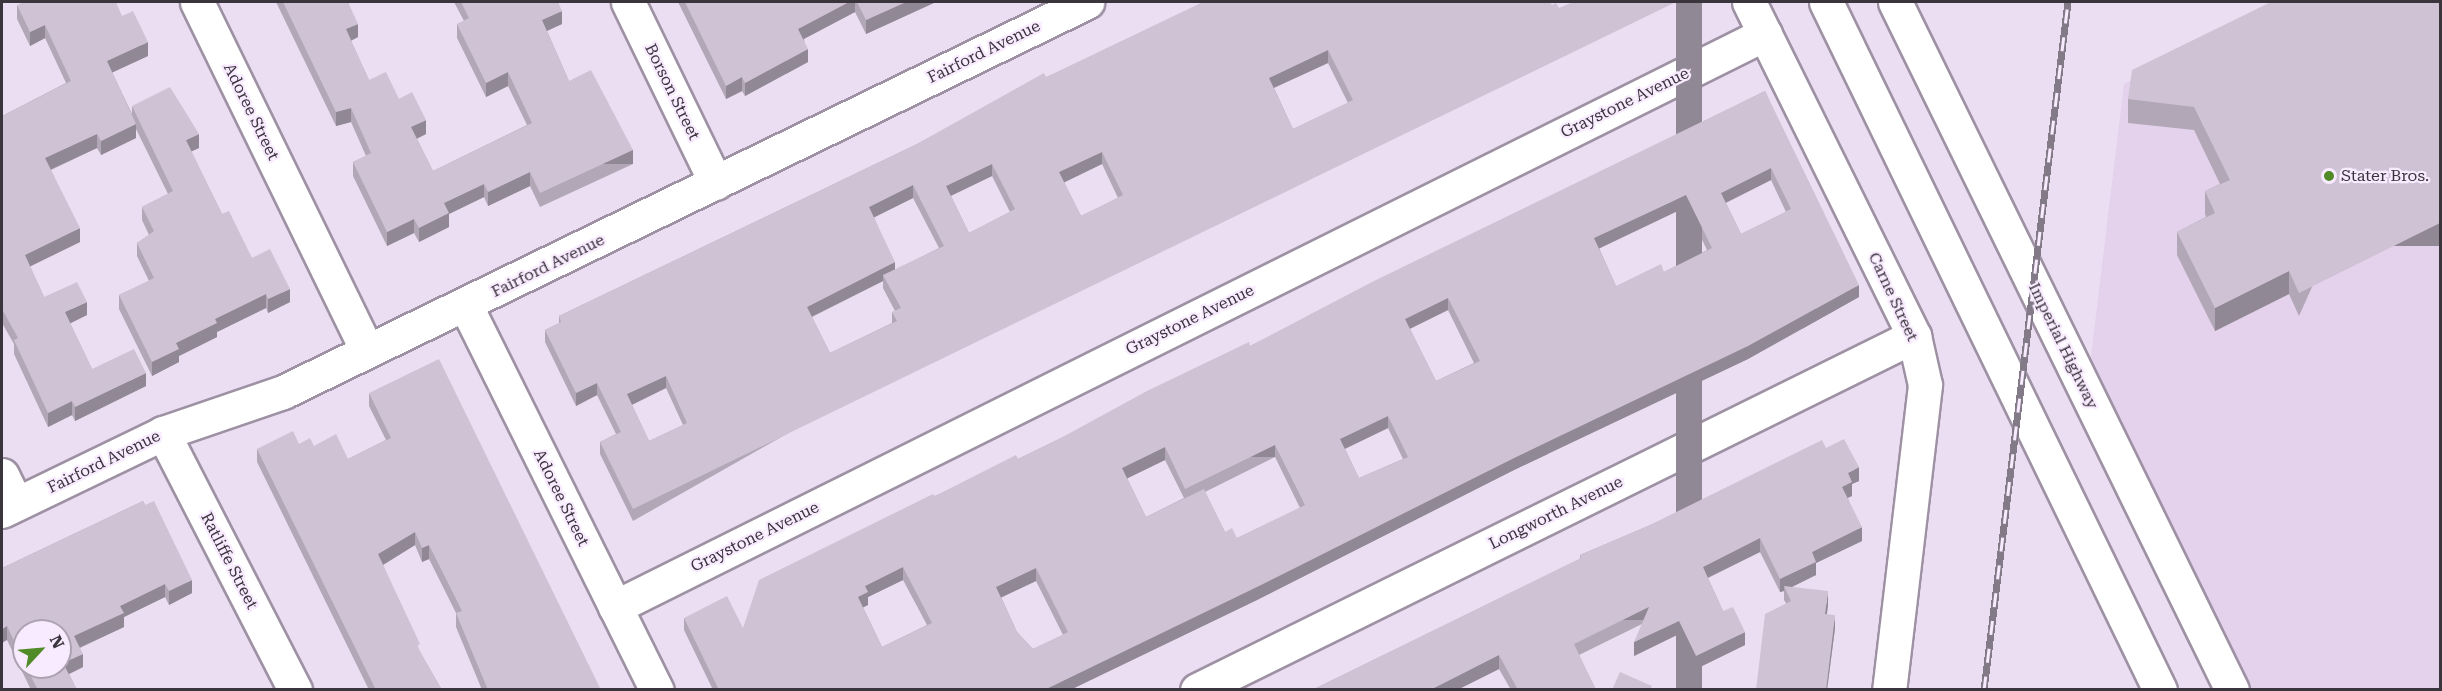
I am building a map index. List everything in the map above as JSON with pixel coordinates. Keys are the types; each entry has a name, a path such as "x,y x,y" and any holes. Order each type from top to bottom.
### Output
{"street":[{"name":"Adoree Street","path":"197,2 367,351"},
{"name":"Borson Street","path":"628,2 716,183"},
{"name":"Fairford Avenue","path":"9,508 163,433 283,392 466,306 1087,2"},
{"name":"Carne Street","path":"1749,2 1914,336 1925,384 1889,690"},
{"path":"1826,2 2160,690"},
{"name":"Imperial Highway","path":"1895,2 2232,690"},
{"name":"Graystone Avenue","path":"615,607 1765,34"},
{"name":"Adoree Street","path":"466,306 657,690"},
{"name":"Longworth Avenue","path":"1197,690 1914,336"},
{"name":"Ratliffe Street","path":"163,433 295,690"},
{"path":"2,475 9,508"}],"shaded area":[{"path":"2296,2 2440,2 2440,689 2248,689 2090,364 2124,84"}],"building":[{"path":"24,2 116,2 122,16 133,11 148,42 107,61 136,124 101,141 97,134 45,158 80,228 25,255 44,297 77,282 87,302 65,312 92,369 134,349 146,373 75,407 72,401 48,413 14,340 18,338 2,309 2,116 71,81 45,25 30,32 17,5"},
{"path":"283,2 348,2 358,24 346,29 369,80 386,72 399,99 412,92 426,120 411,127 433,171 532,123 508,72 486,83 457,24 469,18 461,2 558,2 562,11 542,20 569,81 591,70 633,150 540,193 530,172 488,192 484,184 444,203 449,213 419,228 414,219 387,232 353,162 371,153 351,108 336,112"},
{"path":"685,2 849,2 798,29 808,49 745,83 742,77 726,86"},
{"path":"857,2 906,2 866,20"},
{"path":"1203,2 1550,2 1552,5 1556,3 1559,8 1573,2 1676,2 633,509 600,442 621,432 597,383 576,393 545,330 561,322 559,316 915,145 1044,73 1046,77","holes":["1328,50 1353,100 1293,129 1269,78","1102,152 1123,195 1081,216 1059,172","992,164 1015,209 969,233 946,186","913,185 944,246 883,275 901,308 892,312 897,321 830,353 807,307 895,262 869,207","666,376 687,423 649,441 627,394"]},
{"name":"Stater Bros.","path":"2271,2 2440,2 2440,223 2299,293 2289,271 2215,308 2177,232 2215,213 2205,191 2230,180 2194,107 2128,99 2132,70"},
{"path":"170,87 199,134 186,140 222,214 229,211 252,258 270,249 290,289 268,299 266,294 215,319 217,323 176,343 179,349 152,362 119,295 154,278 137,243 154,231 142,207 173,191 132,106"},
{"path":"1765,91 1859,285 1748,346 1514,458 1257,587 1044,690 719,690 684,618 727,596 743,628 759,580 1016,455 1018,459 1147,391 1249,342 1250,346 1374,281","holes":["1771,168 1791,209 1741,234 1721,193","1686,195 1712,248 1664,272 1661,264 1616,286 1594,238","1448,298 1480,361 1436,381 1405,319","1388,416 1408,457 1359,478 1340,439","1275,445 1305,505 1237,538 1232,528 1225,532 1204,489 1146,517 1122,468 1165,447 1185,489","903,567 932,623 882,647 858,597 868,592 865,586","1036,568 1068,632 1033,649 1017,632 996,587"]},
{"path":"439,359 601,690 488,690 456,613 462,611 429,545 422,548 415,532 378,554 420,644 417,646 442,690 376,690 257,449 293,431 299,444 310,438 314,446 336,434 348,459 391,438 369,393"},
{"path":"1844,439 1859,467 1848,473 1852,482 1842,487 1862,527 1812,552 1816,562 1780,579 1760,538 1703,567 1723,611 1733,607 1745,632 1696,656 1679,621 1634,642 1649,607 1574,644 1596,690 1518,690 1499,655 1430,690 1312,690 1581,558 1580,555 1648,526 1822,440 1826,448"},
{"path":"143,501 145,505 154,501 192,580 169,591 165,584 120,606 124,613 74,636 83,654 72,659 72,619 12,619 12,637 7,626 2,629 2,568"},
{"path":"1784,586 1828,591 1825,614 1835,615 1826,690 1756,690 1765,614 1791,601"},
{"path":"1620,672 1652,686 1650,690 1612,690"},
{"path":"32,679 71,679 77,690 38,690"}],"railway":[{"path":"1984,690 2068,2"}],"place":[{"name":"Stater Bros.","path":"2329,176"}]}
